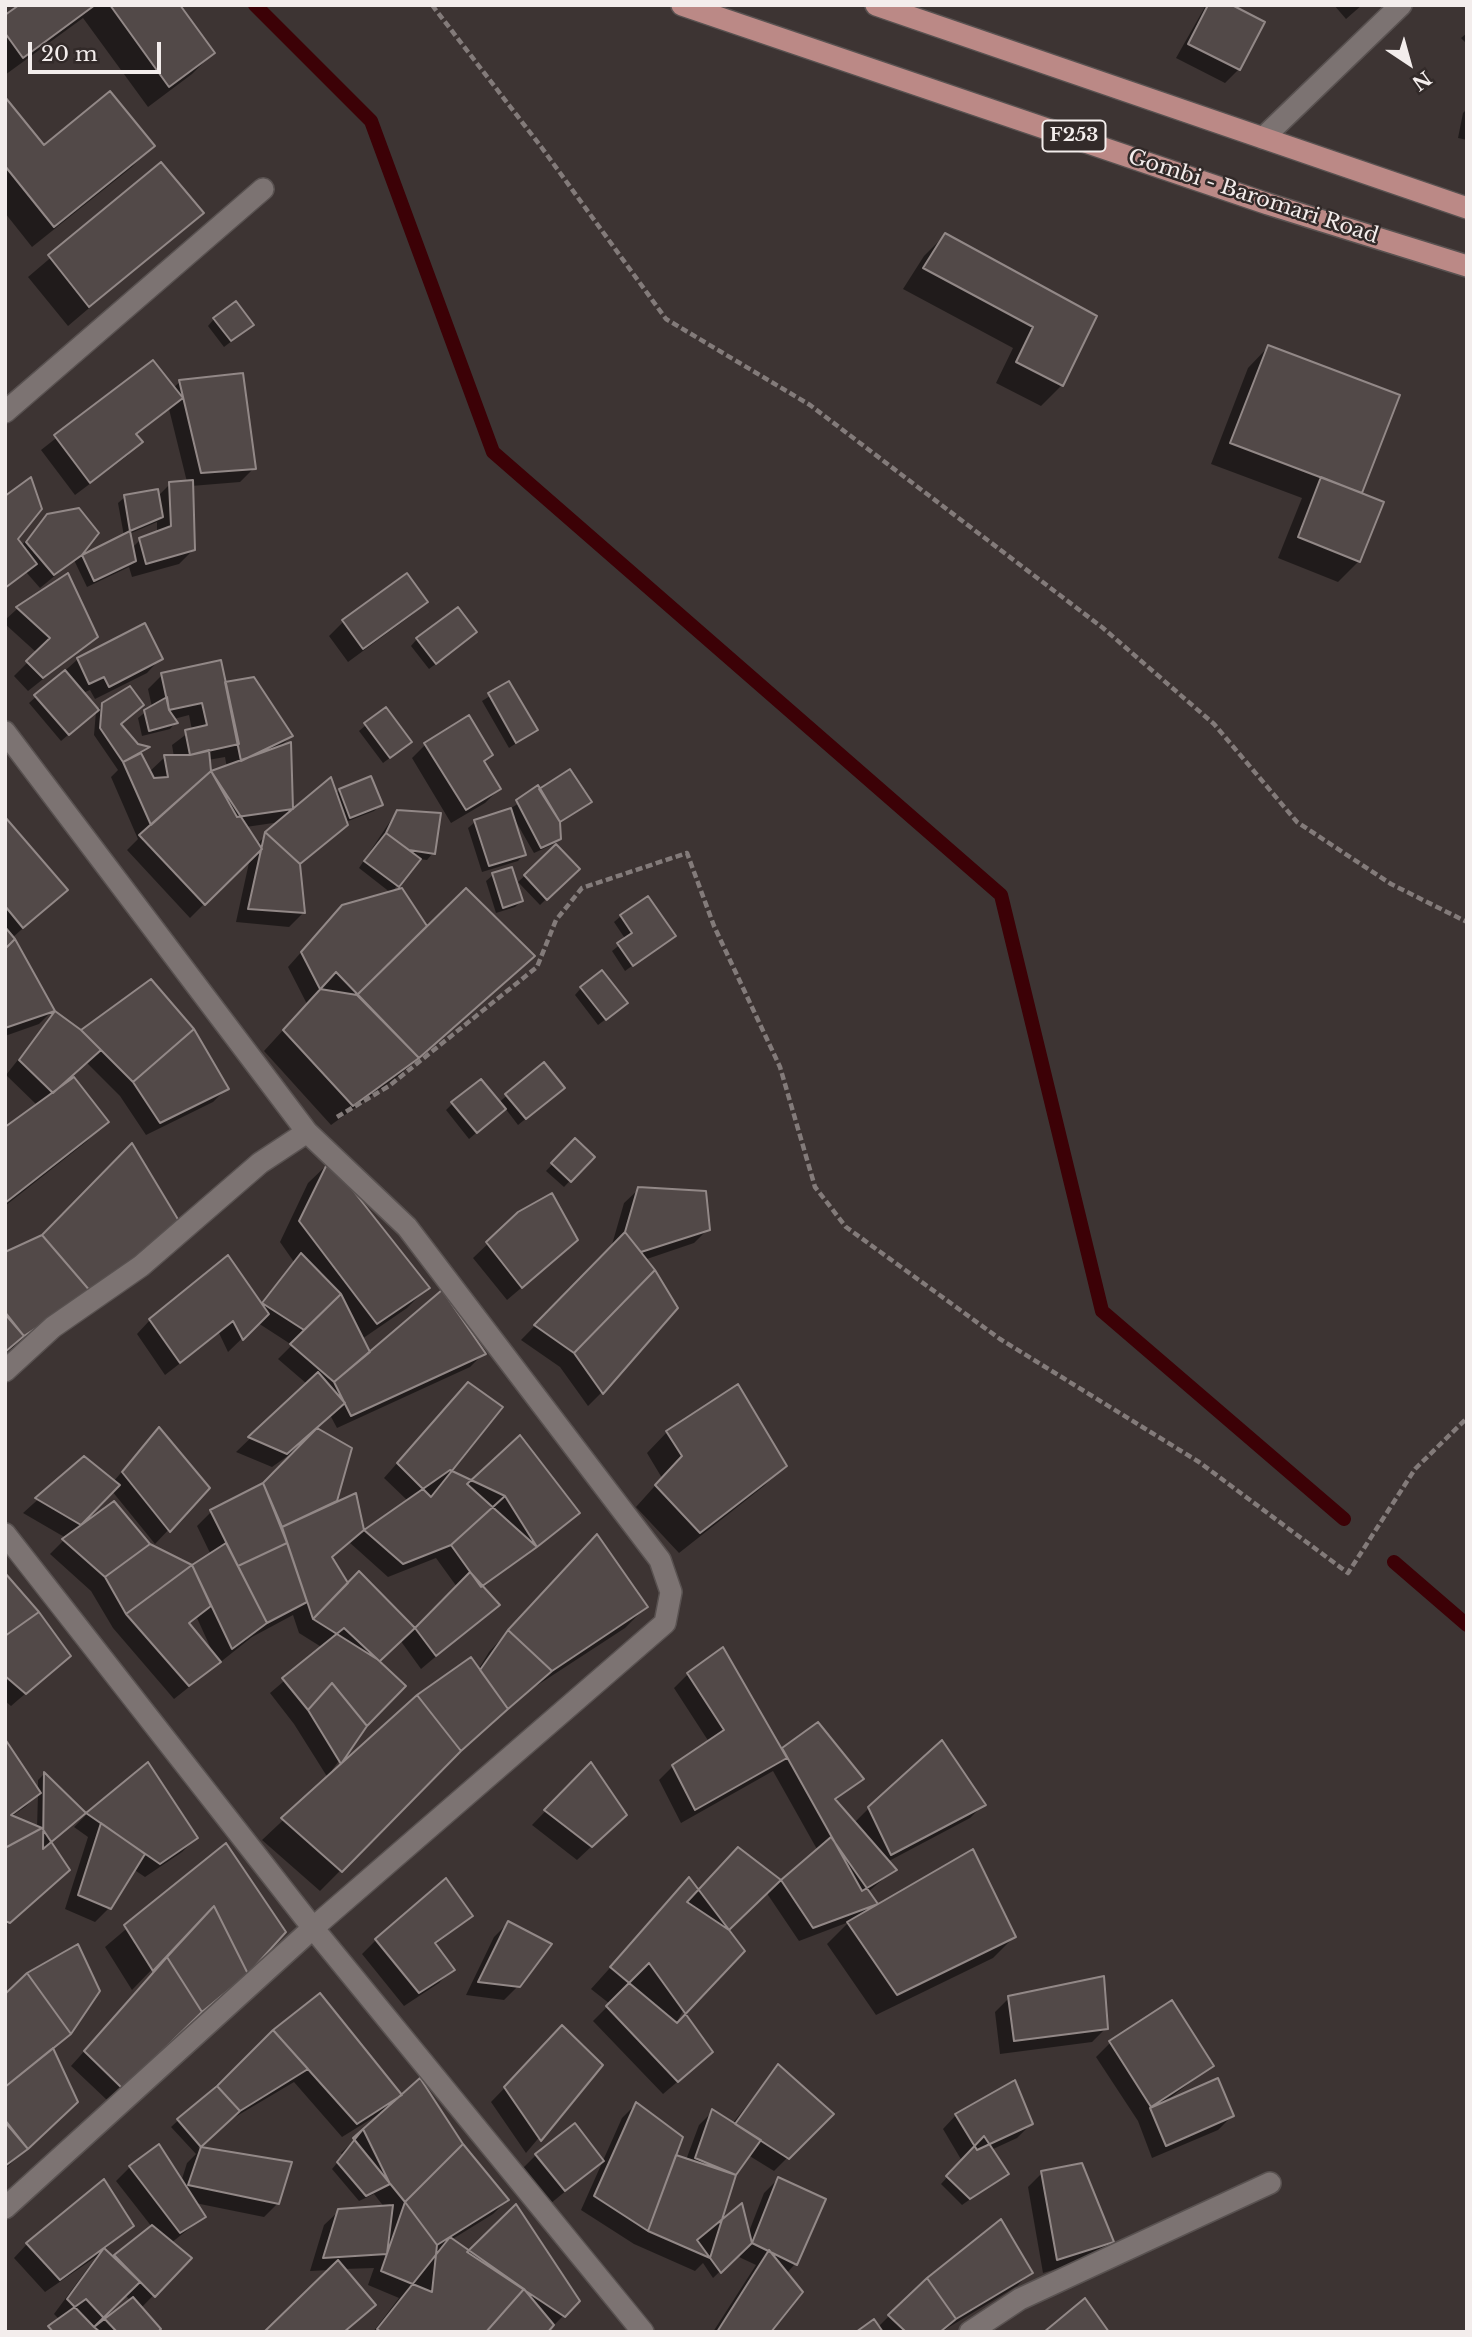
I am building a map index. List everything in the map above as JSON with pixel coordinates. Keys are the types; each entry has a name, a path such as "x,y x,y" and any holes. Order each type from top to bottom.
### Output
{"main road":[{"name":"Gombi - Baromari Road","path":"682,5 1268,204 1467,266"},
{"path":"876,5 1467,208"}],"street":[{"path":"1263,138 1401,5"},
{"path":"5,412 144,288 263,189"},
{"path":"5,732 307,1132 407,1227 660,1560 671,1592 664,1623 313,1928 5,2207"},
{"path":"5,1371 53,1327 141,1266 260,1163 307,1132"},
{"path":"5,1534 313,1928 643,2332"},
{"path":"971,2332 1020,2299 1270,2183"}],"path":[{"path":"432,5 542,148 666,319 810,405 1103,628 1214,724 1297,822 1391,884 1467,922"},
{"path":"307,1132 389,1086 537,967 556,920 582,888 687,853 714,926 780,1067 815,1187 846,1227 1000,1339 1199,1462 1348,1573 1415,1469 1467,1418"}],"building":[{"path":"19,5 95,5 23,58 5,33 5,15"},
{"path":"110,5 180,5 215,53 169,87"},
{"path":"1208,5 1232,5 1265,22 1240,70 1188,44"},
{"path":"110,91 155,146 54,227 5,166 5,97 44,145"},
{"path":"161,162 204,213 89,307 48,255"},
{"path":"945,233 1097,316 1063,386 1016,362 1033,327 923,268"},
{"path":"236,301 254,325 231,341 213,318"},
{"path":"1268,345 1400,395 1362,493 1230,443"},
{"path":"153,360 183,398 136,434 143,442 90,483 54,435"},
{"path":"243,373 256,469 201,473 179,380"},
{"path":"31,477 42,509 18,539 37,564 5,588 5,496"},
{"path":"1321,477 1384,502 1360,562 1298,537"},
{"path":"193,480 195,550 146,564 139,538 171,526 169,482"},
{"path":"158,489 163,517 130,531 124,495"},
{"path":"79,508 99,533 82,555 54,575 26,542 47,514"},
{"path":"130,531 136,561 94,581 82,555"},
{"path":"68,573 98,637 43,678 26,661 50,638 16,607"},
{"path":"407,573 428,602 363,649 342,620"},
{"path":"458,607 477,632 436,664 416,638"},
{"path":"145,623 163,659 109,687 104,677 89,684 77,658"},
{"path":"221,660 239,744 190,755 185,730 207,725 202,703 169,710 161,673"},
{"path":"65,670 99,710 69,735 34,695"},
{"path":"254,677 293,736 241,761 225,682"},
{"path":"509,681 538,730 516,743 488,693"},
{"path":"130,686 144,705 121,724 138,744 150,747 123,762 100,728 102,703"},
{"path":"167,697 169,710 178,723 149,731 144,710"},
{"path":"386,707 412,742 390,758 364,723"},
{"path":"469,715 493,755 484,761 501,789 466,810 424,743"},
{"path":"291,742 293,809 237,817 211,771"},
{"path":"209,750 211,771 151,825 123,762 141,753 154,778 168,777 164,755 190,755"},
{"path":"570,769 592,802 560,822 539,789"},
{"path":"211,771 262,849 205,905 139,835"},
{"path":"371,776 383,805 350,818 339,789"},
{"path":"331,777 348,825 300,864 265,832"},
{"path":"538,785 560,822 561,839 541,848 516,800"},
{"path":"511,808 526,855 489,866 474,820"},
{"path":"397,810 441,813 435,854 409,850 386,833"},
{"path":"5,817 68,890 23,928 5,906"},
{"path":"265,832 300,864 305,913 248,909"},
{"path":"386,833 421,859 399,887 364,861"},
{"path":"556,844 580,869 547,900 524,875"},
{"path":"512,867 523,901 503,908 492,873"},
{"path":"402,888 427,926 357,995 320,989 301,952 342,905"},
{"path":"466,888 535,956 419,1058 357,995"},
{"path":"648,896 676,936 633,966 617,943 632,933 620,915"},
{"path":"5,927 15,939 5,949"},
{"path":"15,939 55,1011 5,1028 5,949"},
{"path":"602,970 628,1003 606,1020 580,987"},
{"path":"336,972 419,1058 353,1106 283,1030"},
{"path":"151,979 194,1029 133,1082 81,1030"},
{"path":"55,1011 81,1030 101,1050 53,1093 19,1060"},
{"path":"194,1029 229,1089 160,1123 133,1082"},
{"path":"544,1062 565,1088 526,1119 505,1094"},
{"path":"74,1077 109,1122 5,1203 5,1127"},
{"path":"481,1079 506,1109 477,1133 451,1102"},
{"path":"575,1138 595,1157 571,1182 551,1163"},
{"path":"132,1143 182,1226 91,1292 42,1235"},
{"path":"329,1160 430,1288 377,1324 299,1221"},
{"path":"638,1187 706,1191 710,1230 641,1252 625,1232"},
{"path":"552,1193 578,1240 522,1288 486,1242 518,1212"},
{"path":"625,1232 655,1270 574,1353 534,1325"},
{"path":"42,1235 91,1292 24,1336 5,1314 5,1252"},
{"path":"301,1253 341,1294 304,1330 262,1303"},
{"path":"228,1255 269,1314 243,1340 233,1321 180,1363 149,1319"},
{"path":"655,1270 678,1308 603,1394 574,1353"},
{"path":"442,1290 486,1354 351,1416 334,1382"},
{"path":"341,1294 370,1352 334,1382 290,1344"},
{"path":"5,1312 24,1336 5,1352"},
{"path":"318,1372 345,1403 287,1454 248,1437"},
{"path":"468,1382 503,1407 431,1497 397,1463"},
{"path":"738,1384 787,1466 700,1533 655,1485 682,1456 666,1431"},
{"path":"159,1427 210,1488 170,1532 122,1472"},
{"path":"317,1428 352,1448 337,1501 282,1527 263,1483"},
{"path":"520,1435 580,1513 537,1547 467,1484"},
{"path":"84,1456 120,1485 81,1525 35,1498"},
{"path":"450,1470 505,1496 451,1545 403,1564 364,1530"},
{"path":"263,1483 287,1543 238,1566 210,1510"},
{"path":"356,1493 364,1530 332,1557 348,1583 313,1619 282,1527"},
{"path":"505,1496 537,1547 481,1587 451,1545"},
{"path":"114,1501 150,1544 105,1577 62,1539"},
{"path":"597,1534 648,1607 552,1671 508,1630"},
{"path":"226,1543 267,1623 232,1649 192,1565"},
{"path":"287,1543 307,1602 267,1623 238,1566"},
{"path":"150,1544 192,1565 126,1614 105,1577"},
{"path":"192,1565 211,1606 189,1623 221,1662 189,1686 126,1614"},
{"path":"359,1571 415,1628 380,1661 313,1619"},
{"path":"470,1572 500,1605 436,1656 415,1628"},
{"path":"5,1573 39,1612 5,1636"},
{"path":"39,1612 71,1656 26,1694 5,1676 5,1636"},
{"path":"344,1628 406,1686 367,1726 332,1683 308,1710 282,1678"},
{"path":"508,1630 552,1671 508,1709 480,1670"},
{"path":"723,1647 787,1758 695,1810 672,1765 724,1730 687,1673"},
{"path":"471,1657 508,1709 461,1751 417,1695"},
{"path":"332,1683 367,1726 341,1764 308,1710"},
{"path":"417,1695 461,1751 342,1872 281,1818"},
{"path":"818,1722 864,1779 835,1799 897,1870 862,1891 782,1748"},
{"path":"5,1739 41,1793 11,1815 42,1828 5,1848"},
{"path":"942,1740 986,1805 891,1855 868,1807"},
{"path":"148,1762 198,1838 160,1864 86,1813"},
{"path":"591,1762 627,1815 592,1847 544,1810"},
{"path":"44,1772 86,1813 43,1849"},
{"path":"101,1823 145,1854 111,1909 78,1895"},
{"path":"42,1828 70,1870 10,1923 5,1921 5,1848"},
{"path":"831,1837 878,1904 813,1928 781,1880"},
{"path":"226,1843 286,1932 248,1974 214,1906 153,1971 124,1925"},
{"path":"738,1847 781,1880 729,1930 687,1902"},
{"path":"973,1849 1016,1937 897,1995 847,1922"},
{"path":"689,1877 745,1951 677,2023 610,1967"},
{"path":"446,1878 473,1916 435,1943 455,1970 419,1993 375,1939"},
{"path":"214,1906 248,1974 202,2012 167,1957"},
{"path":"508,1921 552,1944 520,1987 478,1982"},
{"path":"78,1944 100,1991 71,2034 27,1973"},
{"path":"167,1957 202,2012 123,2089 84,2051"},
{"path":"649,1963 713,2052 678,2082 606,2006"},
{"path":"27,1973 71,2034 5,2087 5,1994"},
{"path":"1104,1976 1108,2029 1014,2041 1008,1996"},
{"path":"320,1993 402,2095 357,2124 273,2030"},
{"path":"1172,2000 1214,2066 1151,2107 1109,2041"},
{"path":"562,2025 603,2065 541,2141 504,2087"},
{"path":"273,2030 308,2069 240,2111 217,2086"},
{"path":"53,2048 78,2102 28,2149 5,2120 5,2087"},
{"path":"778,2064 834,2114 789,2159 735,2124"},
{"path":"420,2078 463,2144 405,2202 353,2138"},
{"path":"1218,2078 1234,2116 1166,2146 1150,2108"},
{"path":"1015,2080 1033,2124 977,2150 955,2114"},
{"path":"217,2086 240,2111 201,2147 177,2119"},
{"path":"636,2102 683,2137 648,2231 594,2196"},
{"path":"712,2109 761,2140 736,2175 695,2158"},
{"path":"5,2122 28,2149 5,2166"},
{"path":"575,2123 604,2161 565,2191 535,2154"},
{"path":"363,2129 390,2184 366,2196 337,2162"},
{"path":"984,2136 1009,2174 970,2199 946,2176"},
{"path":"159,2144 206,2217 180,2233 129,2166"},
{"path":"463,2144 509,2200 437,2245 405,2202"},
{"path":"201,2147 292,2162 279,2204 188,2185"},
{"path":"676,2155 736,2175 710,2258 648,2231"},
{"path":"1082,2163 1114,2242 1057,2260 1041,2171"},
{"path":"778,2177 826,2199 797,2265 752,2243"},
{"path":"104,2179 134,2226 60,2280 26,2243"},
{"path":"405,2202 437,2245 432,2292 381,2271"},
{"path":"742,2203 752,2243 721,2273 697,2240"},
{"path":"516,2204 580,2301 565,2317 467,2252"},
{"path":"393,2205 387,2254 323,2258 338,2209"},
{"path":"1001,2219 1033,2273 956,2319 927,2278"},
{"path":"152,2225 192,2258 155,2297 114,2255"},
{"path":"450,2237 524,2289 486,2332 381,2332 377,2329"},
{"path":"104,2248 140,2282 94,2327 67,2299"},
{"path":"769,2250 803,2292 771,2332 717,2332"},
{"path":"338,2260 376,2305 344,2332 264,2332"},
{"path":"927,2278 956,2319 940,2332 906,2332 888,2315"},
{"path":"524,2289 554,2325 548,2332 486,2332"},
{"path":"133,2297 161,2329 158,2332 100,2332 94,2327"},
{"path":"1085,2298 1109,2332 1044,2332"},
{"path":"86,2299 117,2332 53,2332 48,2326"},
{"path":"874,2319 883,2332 856,2332"}],"waterway":[{"path":"255,5 371,121 493,452 1001,895 1102,1311 1344,1519"},
{"path":"1394,1562 1467,1625"}]}
